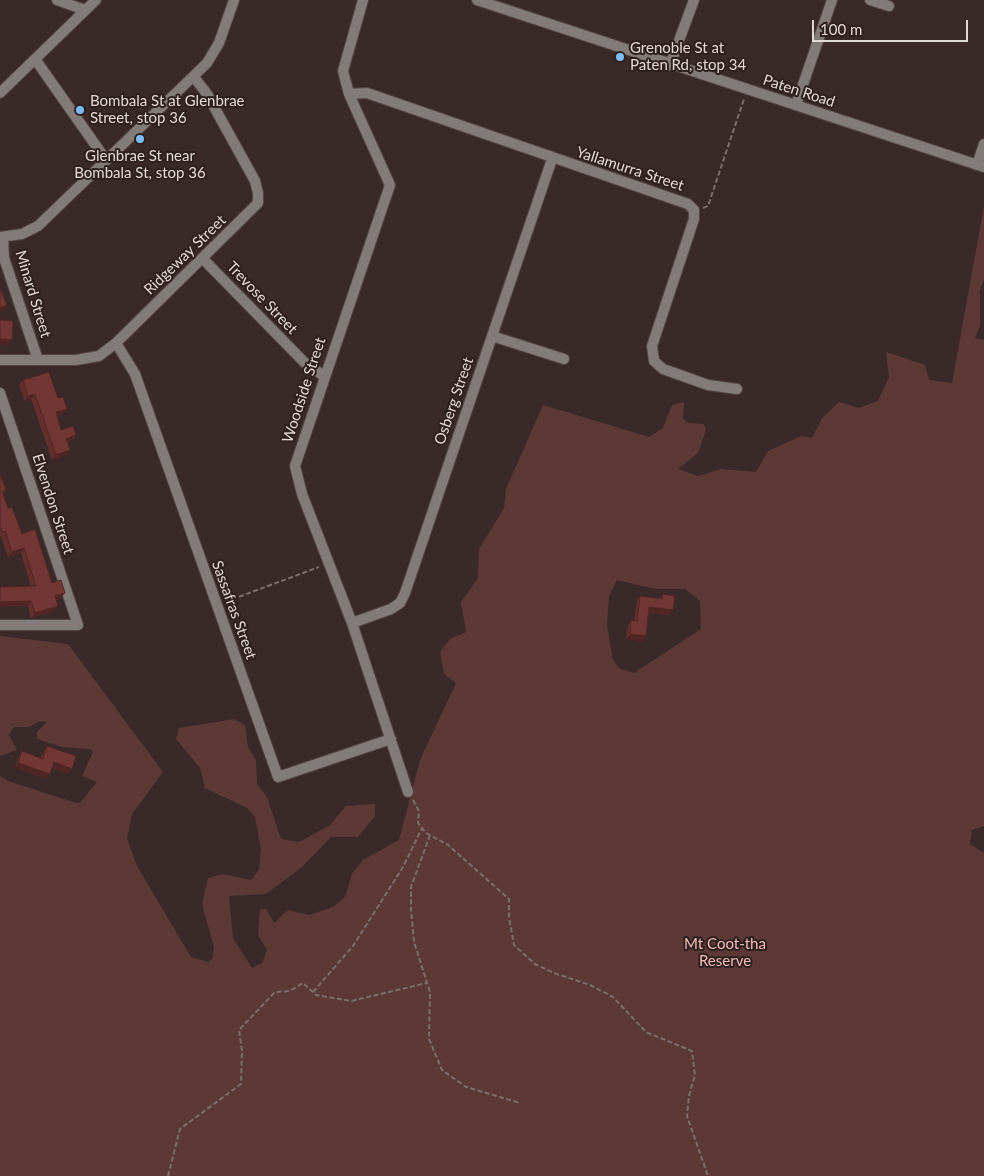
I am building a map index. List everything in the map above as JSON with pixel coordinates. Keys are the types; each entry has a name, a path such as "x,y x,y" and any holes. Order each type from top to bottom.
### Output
{"street":[{"path":"57,0 85,10"},
{"path":"0,92 96,0"},
{"path":"2,237 22,234 38,226 194,77 216,50 234,0"},
{"name":"Woodside Street","path":"363,0 343,71 348,94 390,184 295,466 302,494 352,623 408,792"},
{"name":"Paten Road","path":"477,0 981,166"},
{"path":"670,65 694,0"},
{"path":"796,105 832,0"},
{"path":"870,0 889,6"},
{"path":"35,59 106,160"},
{"name":"Ridgeway Street","path":"0,360 76,360 99,356 116,343 248,215 258,203 258,193 250,172 207,94 194,77"},
{"name":"Yallamurra Street","path":"348,94 367,94 552,159 688,204 694,210 694,219 652,346 654,361 663,369 708,384 737,388"},
{"path":"981,166 984,144"},
{"name":"Osberg Street","path":"352,623 400,603 552,159"},
{"name":"Minard Street","path":"2,237 4,258 38,360"},
{"name":"Trevose Street","path":"203,259 305,364 324,376"},
{"path":"492,336 564,359"},
{"name":"Sassafras Street","path":"116,343 135,374 278,777 390,739"},
{"name":"Elvendon Street","path":"0,393 78,625 0,625"}],"path":[{"path":"694,210 708,206 747,90"},
{"path":"216,605 329,564"},
{"path":"408,792 418,811 418,823 430,835 448,845 509,898 509,917 514,945 535,964 554,973 590,985 613,997 646,1032 692,1051 695,1075 689,1096 687,1116 708,1176"},
{"path":"313,992 354,946 403,867 422,828"},
{"path":"430,835 411,887 414,942 430,992 429,1039 442,1070 466,1087 520,1103"},
{"path":"168,1176 180,1129 240,1084 242,1050 239,1030 275,992 290,991 303,983 316,994 351,1001 427,983"}],"green space":[{"name":"Mt Coot-tha Reserve","path":"984,206 984,279 980,291 980,326 975,338 984,340 984,826 972,830 970,844 984,853 984,1176 0,1176 0,776 8,781 76,803 80,803 97,782 82,776 93,752 91,749 62,747 37,739 37,732 47,722 39,721 29,727 14,727 9,735 17,750 0,756 0,636 68,644 163,772 132,814 127,839 137,866 191,957 208,962 213,958 214,947 202,904 208,878 223,874 251,880 259,870 261,850 255,817 247,808 205,788 200,768 176,739 179,728 234,719 245,725 248,747 256,760 257,784 267,797 281,839 299,842 330,825 346,806 375,804 375,816 358,837 331,837 301,868 266,894 229,896 233,938 252,968 262,963 267,950 258,935 260,909 266,909 274,923 288,910 309,915 333,907 345,897 352,874 363,860 399,840 420,760 456,683 444,674 440,652 450,639 466,632 461,602 478,578 479,549 504,508 506,489 543,405 649,437 663,428 672,405 684,402 683,418 687,423 704,424 706,430 698,453 678,469 698,476 721,469 756,472 768,451 801,436 812,438 822,418 839,402 859,408 878,401 889,377 886,352 925,365 929,380 952,383","holes":["617,580 656,589 685,589 700,601 701,629 634,673 620,669 613,660 607,625 609,596"]}],"building":[{"path":"0,288 7,305 0,308"},
{"path":"0,320 13,321 12,340 0,339"},
{"path":"49,372 58,398 63,397 67,409 56,412 61,430 73,426 76,435 66,439 70,450 56,455 35,394 28,396 23,380"},
{"path":"0,474 6,490 2,491 8,508 12,507 22,534 35,529 52,583 61,580 65,593 55,596 58,606 35,613 31,601 0,602 0,587 36,586 24,548 12,552 5,531 2,532 0,527"},
{"path":"663,594 675,596 673,610 649,607 646,636 630,634 631,620 637,621 640,596 662,599"},
{"path":"47,746 76,756 72,769 54,762 50,774 18,763 22,751 43,759"}],"place":[{"name":"Grenoble St at Paten Rd, stop 34","path":"620,57"},
{"name":"Bombala St at Glenbrae Street, stop 36","path":"80,110"},
{"name":"Glenbrae St near Bombala St, stop 36","path":"140,139"}]}
